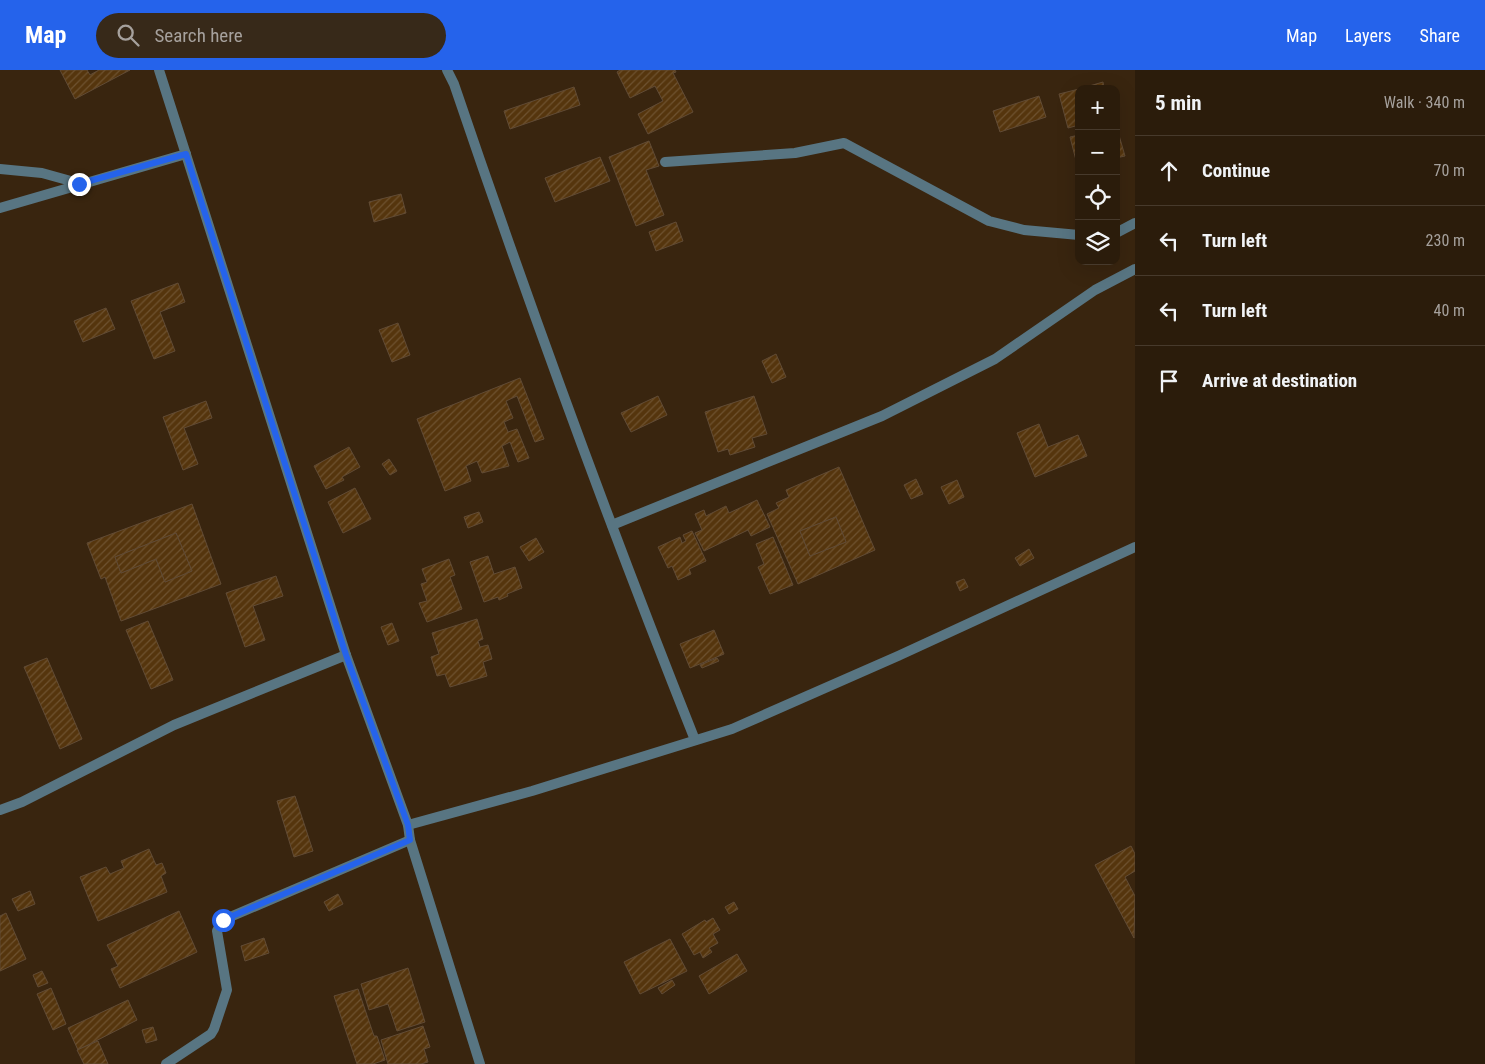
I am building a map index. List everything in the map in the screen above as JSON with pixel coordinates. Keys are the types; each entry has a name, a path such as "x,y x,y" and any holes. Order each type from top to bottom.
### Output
{"street":[{"path":"159,70 346,655 408,825 410,840 480,1064"},
{"path":"447,70 454,84 510,248 612,525 695,740"},
{"path":"665,162 726,156 786,154 844,143 989,221 1024,230 1075,235"},
{"path":"0,208 186,154"},
{"path":"0,169 42,173 79,184"},
{"path":"1120,231 1135,223"},
{"path":"612,525 882,416 995,359 1095,290 1135,269"},
{"path":"408,825 532,791 732,729 898,656 1135,547"},
{"path":"0,810 22,802 174,725 346,655"},
{"path":"166,1064 211,1034 214,1029 227,990 217,931 223,920 410,840"}],"building":[{"path":"60,70 87,70 90,75 99,70 130,70 75,99"},
{"path":"620,70 675,70 676,72 673,73 693,112 648,134 638,114 663,101 655,86 630,98 617,72"},
{"path":"1103,82 1103,85 1093,85"},
{"path":"574,87 580,105 510,129 504,111"},
{"path":"1075,90 1075,126 1068,128 1059,94"},
{"path":"1039,96 1046,117 1000,132 993,111"},
{"path":"1075,136 1075,156 1070,137"},
{"path":"1120,139 1125,156 1120,157"},
{"path":"649,141 659,166 646,170 664,215 636,226 609,157"},
{"path":"600,157 610,181 555,202 545,178"},
{"path":"401,194 406,213 374,222 369,202"},
{"path":"676,222 683,241 656,251 649,232"},
{"path":"178,283 185,302 160,312 175,351 154,359 131,301"},
{"path":"106,308 115,329 83,342 74,321"},
{"path":"398,323 410,355 392,362 379,330"},
{"path":"776,354 786,377 772,383 762,361"},
{"path":"520,378 544,439 535,442 517,396 506,401 513,418 504,422 508,432 517,429 529,458 518,462 510,442 502,446 509,466 482,473 477,461 466,466 471,481 445,491 417,419"},
{"path":"658,396 667,415 631,432 621,413"},
{"path":"754,396 767,434 752,438 755,447 730,455 728,449 718,452 705,412"},
{"path":"206,401 212,418 184,428 198,464 183,470 163,417"},
{"path":"1039,424 1048,447 1078,435 1087,456 1035,477 1017,433"},
{"path":"349,447 360,467 342,477 344,480 326,489 314,466"},
{"path":"389,459 397,471 390,475 382,464"},
{"path":"839,467 875,550 798,584 767,514 779,508 776,503 789,497 786,490","holes":["836,517 846,542 810,556 800,531"]},
{"path":"916,479 923,494 911,499 904,485"},
{"path":"957,480 964,497 949,504 941,487"},
{"path":"355,488 371,519 343,533 328,502"},
{"path":"757,500 770,527 751,536 748,530 704,551 695,533 702,530 695,514 704,510 706,516 726,506 729,513"},
{"path":"192,504 221,584 121,621 105,577 101,579 87,543","holes":["176,533 192,571 165,582 156,559 121,573 115,557"]},
{"path":"479,512 483,522 468,528 464,517"},
{"path":"836,517 846,542 810,556 800,531"},
{"path":"692,531 706,561 689,569 691,574 678,580 672,566 668,568 658,547 680,537 682,543 686,541 683,535"},
{"path":"176,533 192,571 165,582 156,559 121,573 115,557"},
{"path":"773,537 793,585 770,594 758,567 764,564 756,544"},
{"path":"536,538 544,552 529,561 520,547"},
{"path":"1029,549 1034,558 1020,566 1015,558"},
{"path":"488,556 494,574 515,567 522,588 507,594 508,596 499,600 498,597 484,602 470,562"},
{"path":"449,559 455,575 450,577 462,609 427,622 419,603 427,601 421,584 427,582 422,569"},
{"path":"276,576 283,596 253,606 265,640 245,647 226,593"},
{"path":"964,579 968,587 960,591 956,582"},
{"path":"477,619 483,639 478,641 480,647 488,645 492,659 483,662 487,676 450,687 445,674 437,676 431,657 439,654 432,633"},
{"path":"148,621 173,680 151,689 126,630"},
{"path":"392,623 399,641 388,645 381,627"},
{"path":"714,630 724,654 690,668 680,644"},
{"path":"47,658 82,739 60,749 24,667"},
{"path":"717,658 719,661 702,668 700,665"},
{"path":"295,796 313,851 294,857 277,801"},
{"path":"1131,846 1135,854 1135,871 1125,877 1135,896 1134,938 1095,865"},
{"path":"149,849 156,865 162,863 166,873 161,876 167,892 98,921 80,877 106,867 110,874 124,868 121,861"},
{"path":"30,891 35,904 18,911 12,899"},
{"path":"338,894 343,904 329,911 324,902"},
{"path":"734,902 738,909 729,914 725,907"},
{"path":"179,911 197,952 120,988 111,969 118,966 107,945"},
{"path":"6,913 26,959 0,971 0,916"},
{"path":"713,918 720,930 713,934 718,943 709,948 712,952 703,958 700,952 694,955 682,934 705,920 706,922"},
{"path":"264,938 269,953 245,961 241,946"},
{"path":"670,939 687,971 640,994 624,962"},
{"path":"737,954 747,971 709,994 699,976"},
{"path":"408,968 425,1022 397,1031 388,1004 369,1010 361,984"},
{"path":"42,971 48,983 38,987 33,975"},
{"path":"672,980 675,985 662,994 658,988"},
{"path":"51,988 66,1024 53,1030 37,994"},
{"path":"358,989 374,1036 377,1036 385,1060 373,1064 357,1064 334,996"},
{"path":"128,1000 137,1020 78,1050 68,1028"},
{"path":"423,1026 430,1047 424,1049 428,1062 421,1064 388,1064 381,1040"},
{"path":"153,1027 157,1040 146,1043 142,1030"},
{"path":"98,1041 108,1064 84,1064 77,1050"}],"route":[{"path":"79,184 186,154 346,655 408,825 410,840 223,920"}]}
